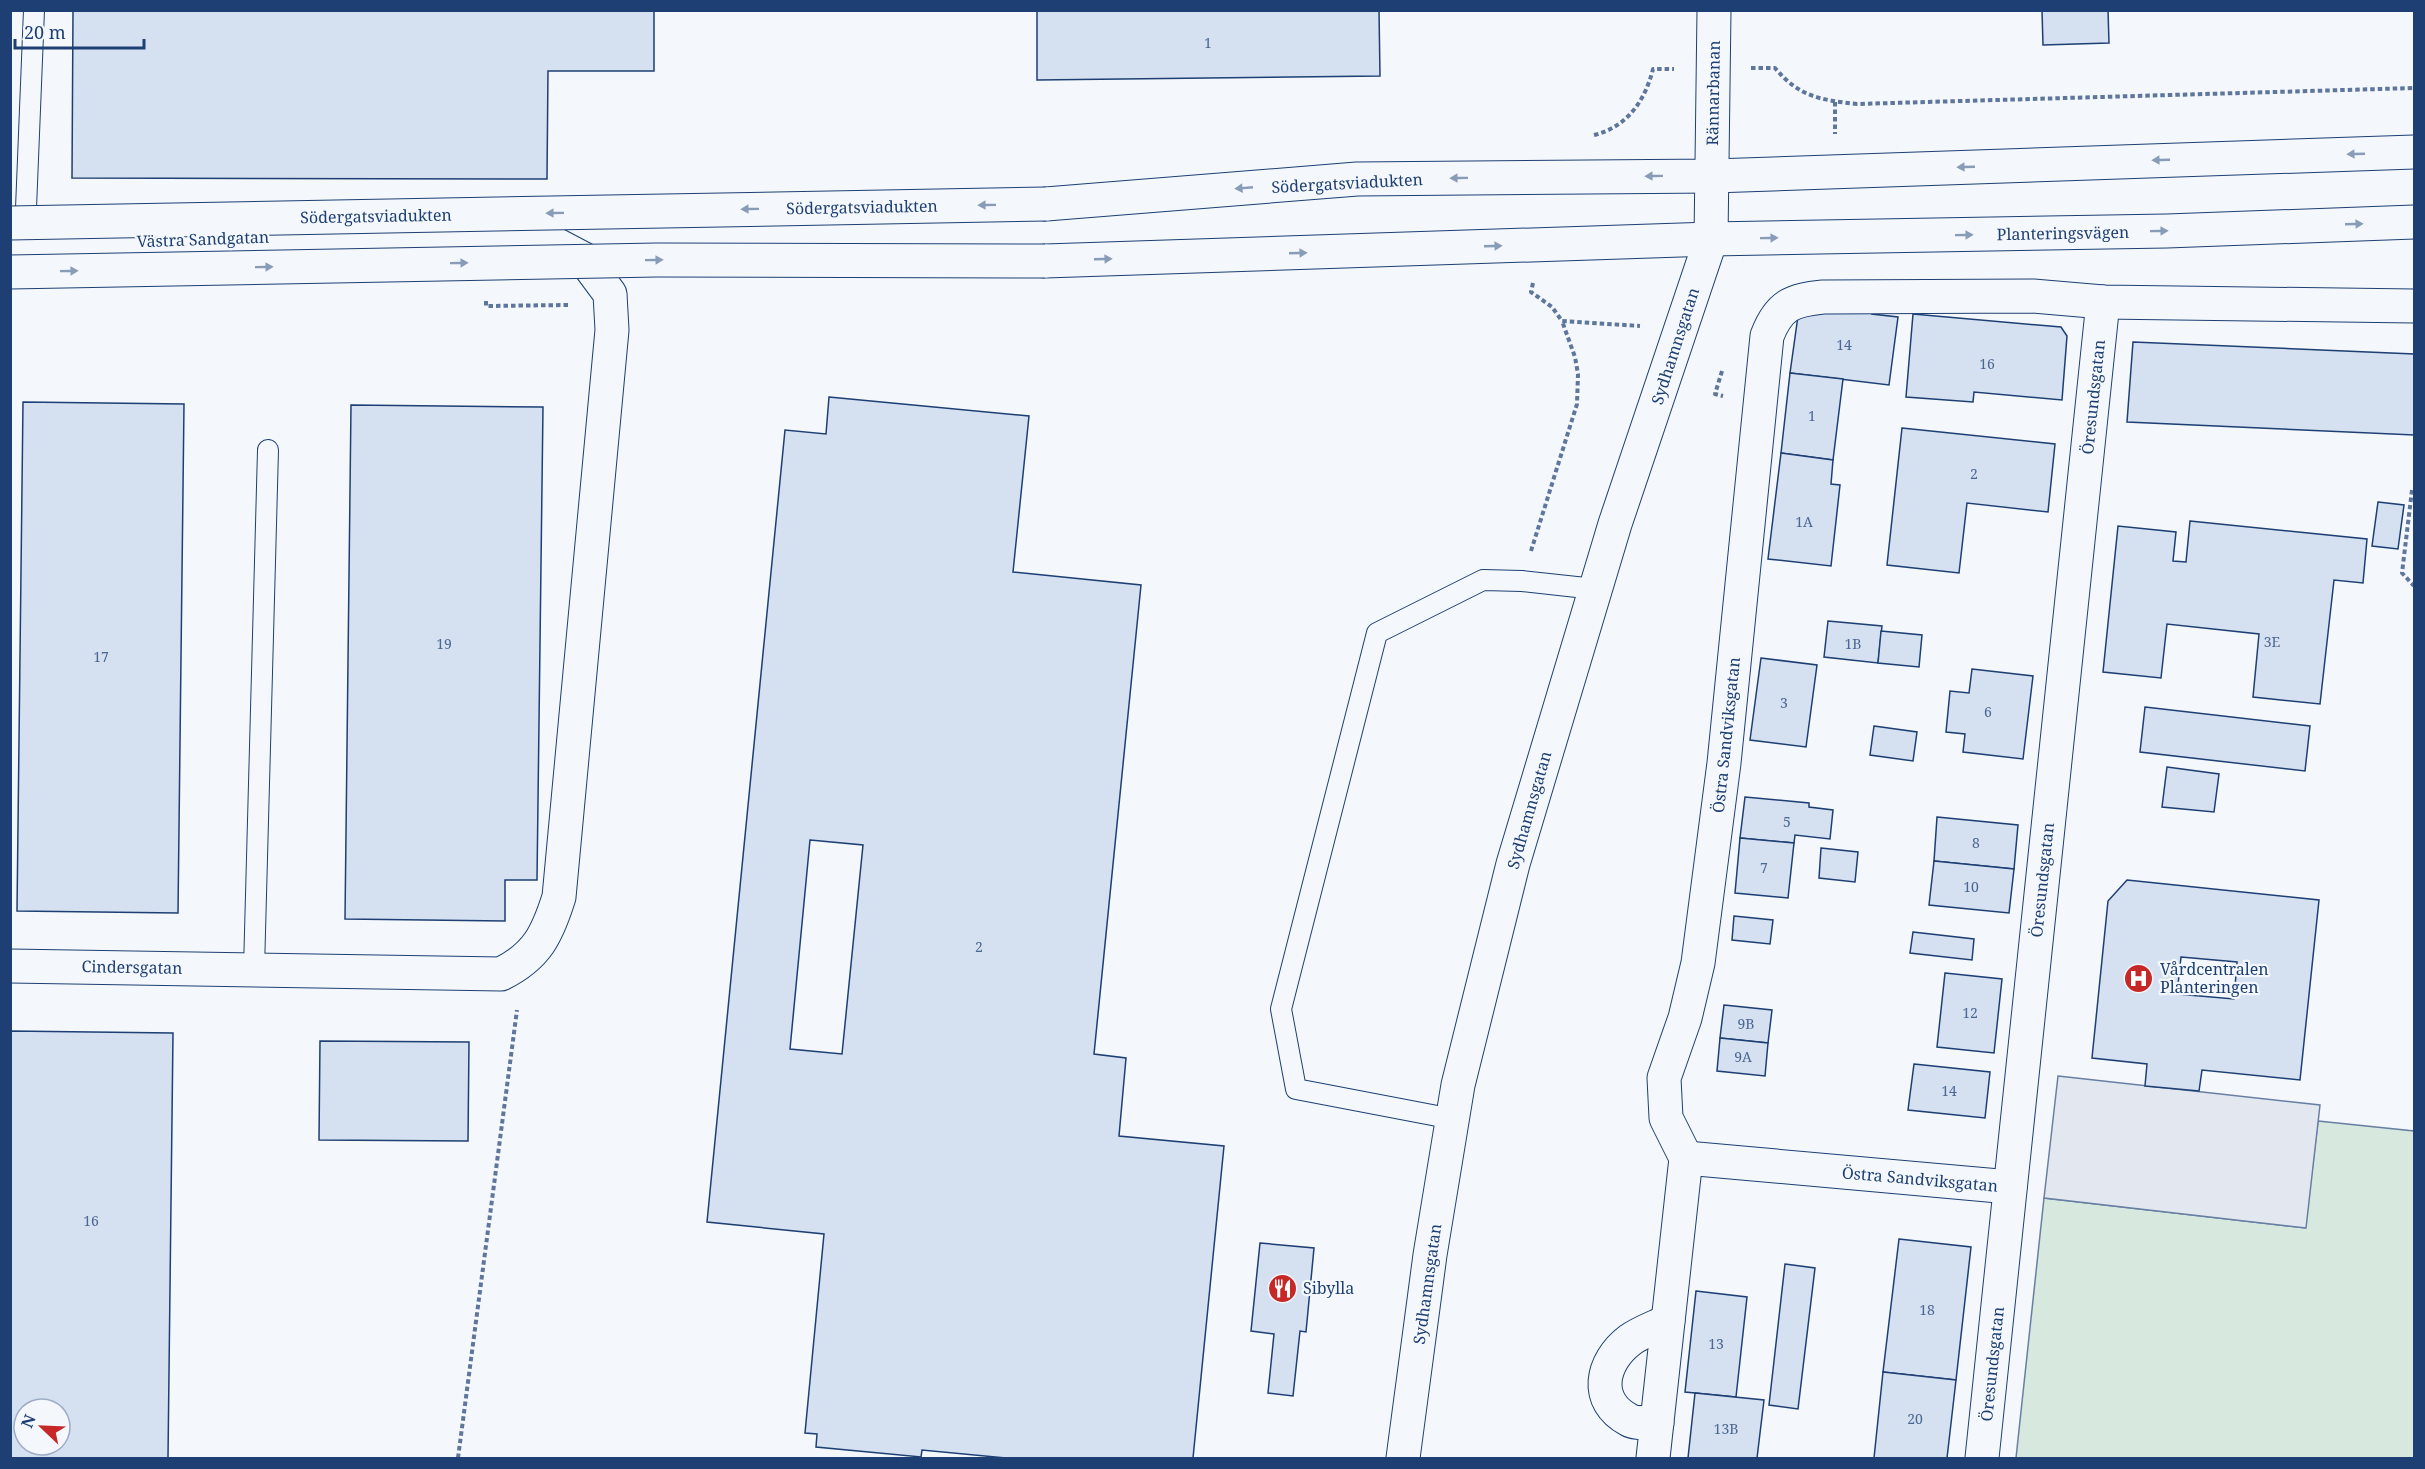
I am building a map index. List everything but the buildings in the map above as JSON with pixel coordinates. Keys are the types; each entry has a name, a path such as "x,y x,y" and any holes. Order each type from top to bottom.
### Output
{"street":[{"name":"Rännarbanan","path":"1713,176 1714,10"},
{"path":"1713,176 2415,152"},
{"name":"Södergatsviadukten","path":"14,246 1046,204 1357,179 1713,176"},
{"name":"Sydhamnsgatan","path":"1403,1458 1430,1255 1458,1085 1513,864 1595,589 1711,239 1713,176"},
{"name":"Planteringsvägen","path":"1711,239 2167,231 2415,222"},
{"name":"Västra Sandgatan","path":"14,246 503,231 546,239 584,259 610,294 612,330 559,897 546,934 534,953 523,962"},
{"path":"14,246 657,260 1045,261 1711,239"},
{"name":"Östra Sandviksgatan","path":"2010,1187 1686,1158 1666,1118 1664,1078 1685,1018 1698,963 1724,763 1767,336 1773,321 1783,308 1801,299 1823,297 2033,296 2103,302"},
{"path":"2103,302 2415,306"},
{"name":"Öresundsgatan","path":"1982,1458 2103,302"},
{"name":"Cindersgatan","path":"10,966 501,974 523,962"},
{"path":"1653,1458 1686,1158"},
{"path":"1657,1423 1631,1421 1611,1406 1603,1387 1610,1363 1629,1340 1668,1321"}],"lane":[{"path":"14,246 34,10"},
{"path":"254,969 268,450"},
{"path":"1453,1119 1296,1089 1281,1009 1377,633 1482,580 1522,581 1595,589"}],"path":[{"path":"1585,138 1615,128 1632,113 1643,100 1653,69 1775,68 1788,83 1800,90 1835,102 1857,105 2415,88"},
{"path":"486,306 570,305"},
{"path":"1522,581 1577,404 1578,374 1575,357 1562,321"},
{"path":"2412,490 2402,573 2415,586"},
{"path":"458,1458 523,962"}],"shaded area":[{"path":"2058,1076 2320,1105 2306,1228 2044,1198"},
{"path":"2318,1121 2414,1131 2414,1458 2016,1458 2044,1198 2305,1228"}],"place":[{"name":"Vårdcentralen Planteringen","path":"2139,978"},
{"name":"Sibylla","path":"1282,1288"}]}
